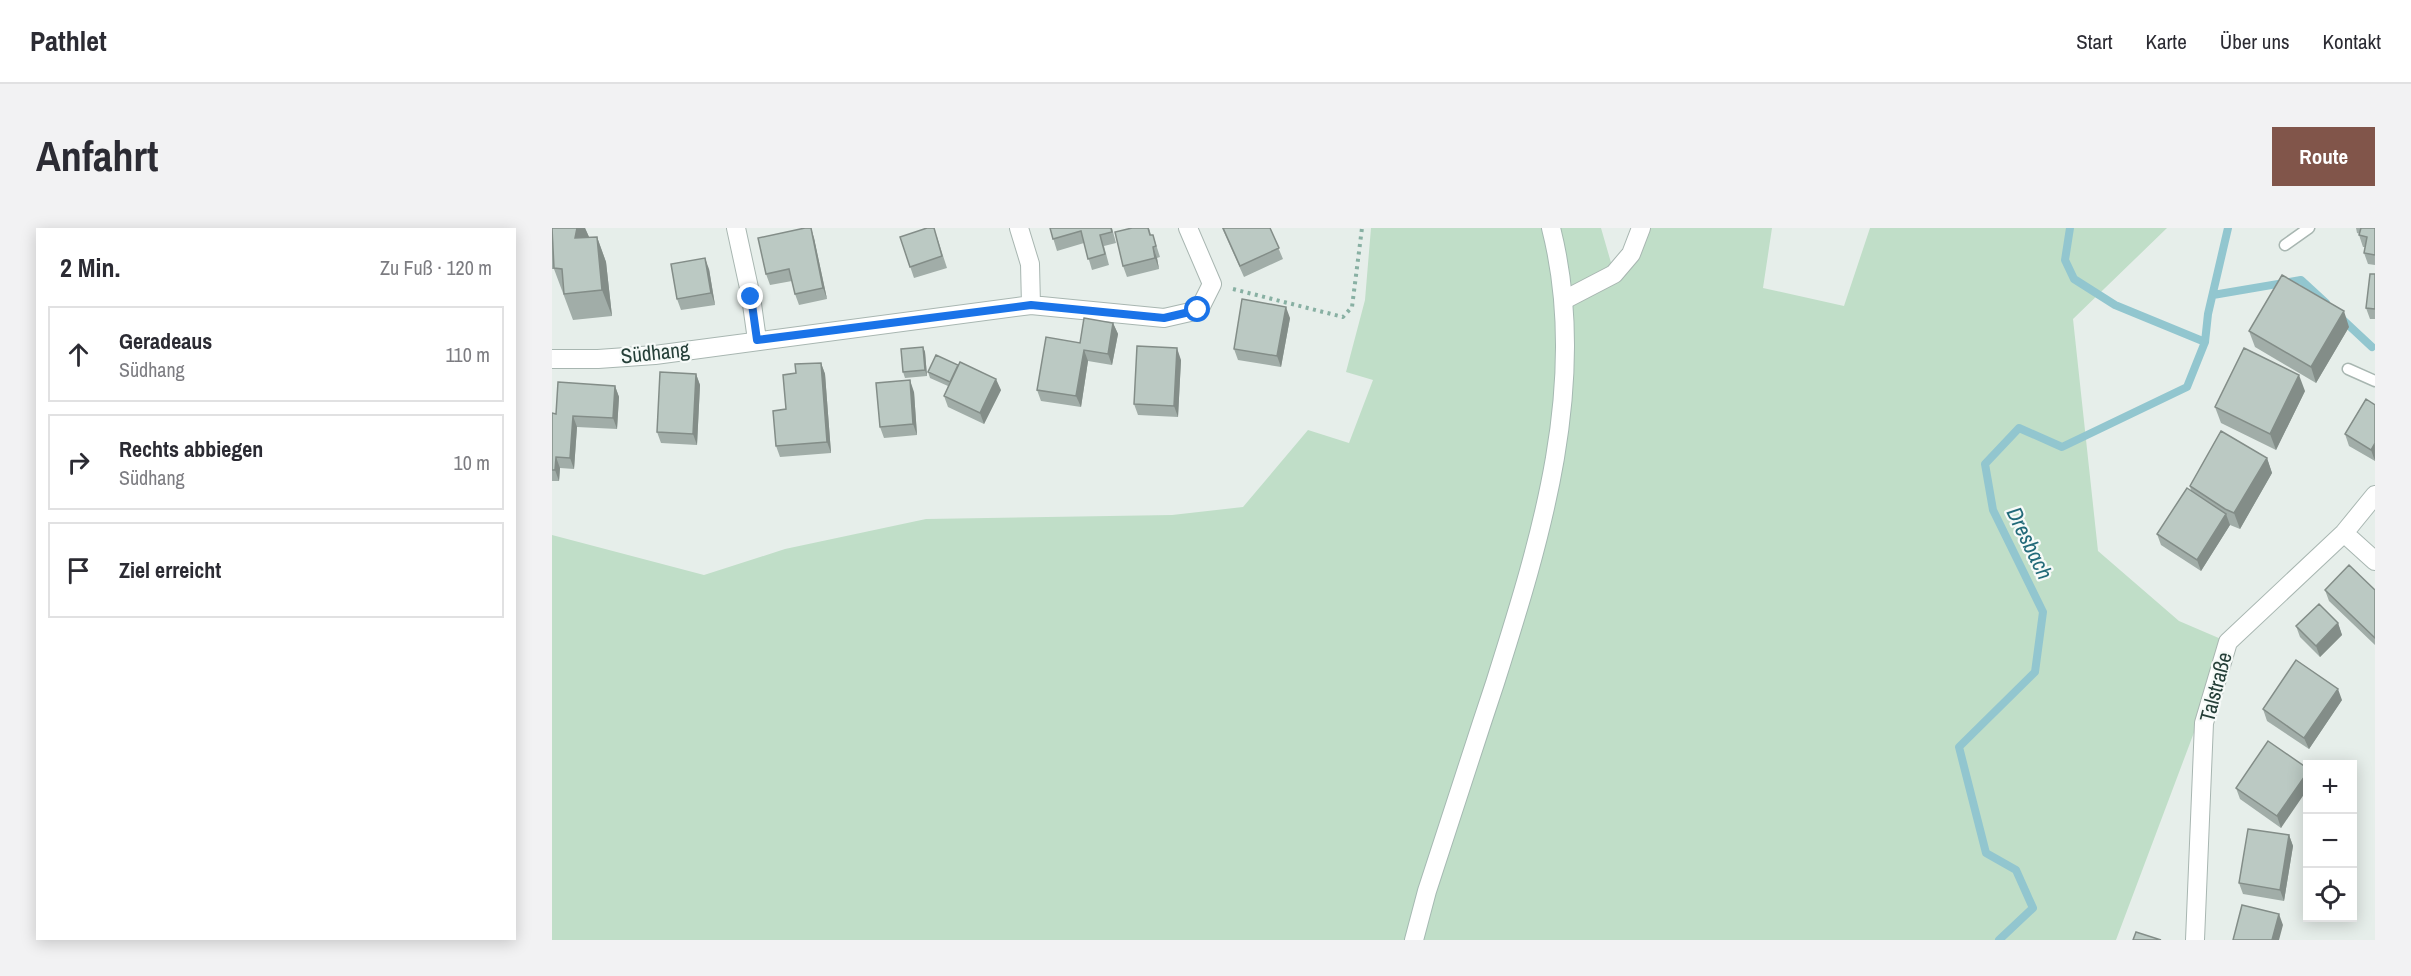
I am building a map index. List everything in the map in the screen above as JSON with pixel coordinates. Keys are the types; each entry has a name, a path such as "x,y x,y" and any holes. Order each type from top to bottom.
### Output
{"street":[{"path":"736,228 751,297 757,340"},
{"path":"1018,228 1030,264 1031,305"},
{"path":"1188,228 1212,284"},
{"path":"1414,940 1427,891 1528,579 1547,502 1560,431 1565,351 1564,300 1551,228"},
{"path":"1564,300 1614,274 1631,254 1641,228"},
{"name":"Südhang","path":"552,359 655,355 1031,305 1164,318 1198,310 1212,284"},
{"name":"Talstraße","path":"2195,940 2204,723 2228,642 2344,533 2375,495"},
{"path":"2344,533 2375,561"}],"lane":[{"path":"2285,245 2309,228"},
{"path":"2348,369 2375,381"}],"path":[{"path":"1212,284 1343,317 1352,307 1362,228"}],"green space":[{"path":"1371,228 1601,228 1614,273 1641,228 1772,228 1763,288 1844,306 1870,228 2167,228 2073,319 2098,551 2179,621 2228,642 2116,940 552,940 552,535 704,575 785,549 926,519 1172,515 1243,507 1308,430 1349,443 1373,380 1346,372 1365,300"}],"building":[{"path":"552,228 577,228 575,238 597,237 602,290 564,294 562,269 554,268"},
{"path":"811,228 823,288 795,294 789,269 766,274 758,238"},
{"path":"934,228 942,256 910,267 900,237"},
{"path":"1050,228 1111,228 1112,232 1100,235 1105,254 1088,259 1081,231 1053,239"},
{"path":"1132,228 1148,228 1156,246 1153,247 1155,258 1123,266 1115,232"},
{"path":"1223,228 1270,228 1279,248 1240,266"},
{"path":"2361,228 2375,228 2375,255 2364,253 2367,237 2359,235"},
{"path":"705,258 711,293 677,299 671,264"},
{"path":"2370,274 2375,274 2375,309 2366,308"},
{"path":"2282,275 2344,311 2311,367 2249,331"},
{"path":"1242,299 1286,307 1277,356 1234,349"},
{"path":"1084,318 1113,323 1108,354 1084,350 1076,396 1037,390 1046,337 1080,343"},
{"path":"1137,346 1177,348 1174,406 1134,404"},
{"path":"923,347 925,370 903,372 901,349"},
{"path":"2244,348 2299,375 2270,434 2215,407"},
{"path":"936,355 958,365 950,382 928,372"},
{"path":"960,362 996,379 980,413 944,396"},
{"path":"821,363 827,442 776,446 773,411 786,409 783,375 796,373 795,364"},
{"path":"660,372 696,374 693,434 657,432"},
{"path":"910,380 913,424 880,427 876,383"},
{"path":"558,382 615,386 613,418 573,416 570,458 556,457 555,470 552,470 552,413 556,414"},
{"path":"2366,399 2375,405 2375,443 2371,450 2345,434"},
{"path":"2221,431 2267,458 2234,513 2190,486"},
{"path":"2187,488 2226,514 2197,560 2157,534"},
{"path":"2349,565 2375,590 2375,638 2325,590"},
{"path":"2319,604 2338,623 2316,646 2296,626"},
{"path":"2296,660 2338,689 2304,738 2263,709"},
{"path":"2268,741 2303,765 2303,779 2277,816 2236,788"},
{"path":"2248,829 2289,835 2280,890 2239,883"},
{"path":"2242,905 2279,914 2272,940 2233,940"},
{"path":"2136,932 2161,940 2133,940"}],"waterway":[{"name":"Dresbach","path":"1999,940 2033,908 2016,870 1986,853 1959,747 2035,672 2043,612 1993,510 1985,464 2019,428 2062,447 2187,387 2205,342 2115,305 2074,279 2065,260 2070,228"},
{"path":"2205,342 2208,314 2228,228"},
{"path":"2213,295 2301,280 2326,303"},
{"path":"2342,319 2372,347"}],"route":[{"path":"751,297 757,340 1031,305 1164,318 1198,310"}]}
